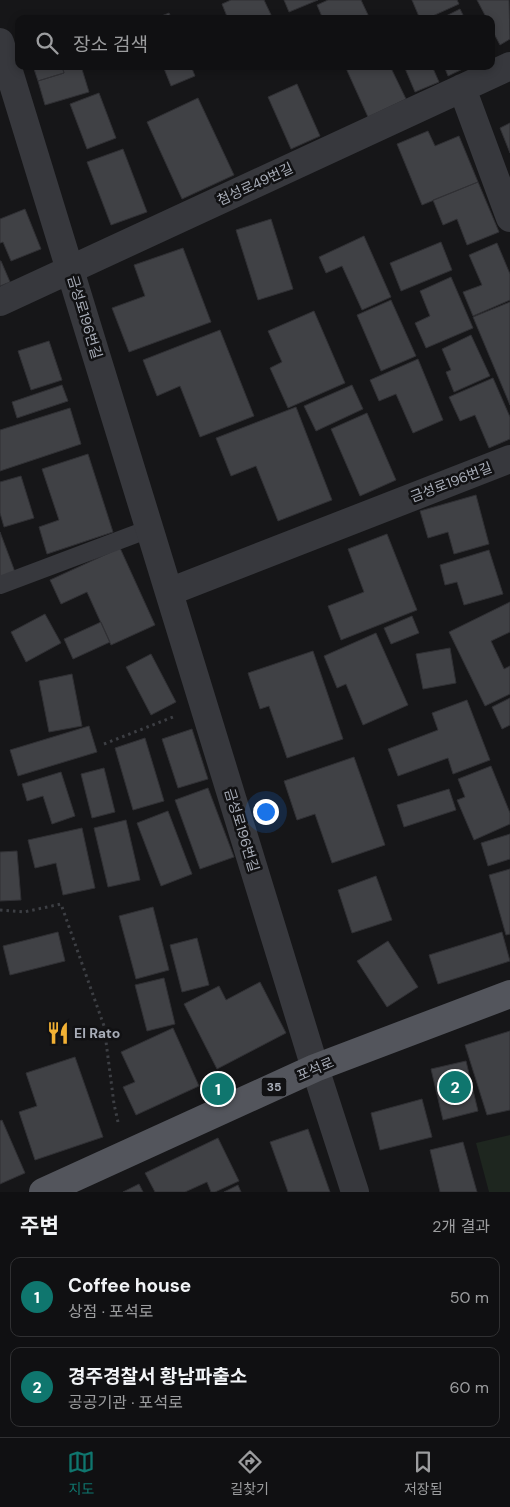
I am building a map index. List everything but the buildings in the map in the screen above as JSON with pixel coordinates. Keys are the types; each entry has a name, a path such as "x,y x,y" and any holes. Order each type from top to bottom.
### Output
{"main road":[{"name":"포석로","path":"43,1192 315,1068 510,994"}],"street":[{"name":"금성로196번길","path":"0,42 315,1068 355,1192"},
{"name":"첨성로49번길","path":"0,302 510,66"},
{"path":"462,88 510,218"},
{"name":"금성로196번길","path":"169,592 510,459"}],"lane":[{"path":"0,585 150,529"}],"path":[{"path":"104,744 204,705"},
{"path":"0,910 24,912 61,904 104,1026 114,1104 126,1154"}],"shaded area":[{"path":"510,1135 510,1192 489,1192 476,1143"}],"place":[{"name":"El Rato","path":"58,1033"},
{"name":"경주경찰서 황남파출소","path":"455,1087"},
{"name":"Coffee house","path":"218,1089"}]}
